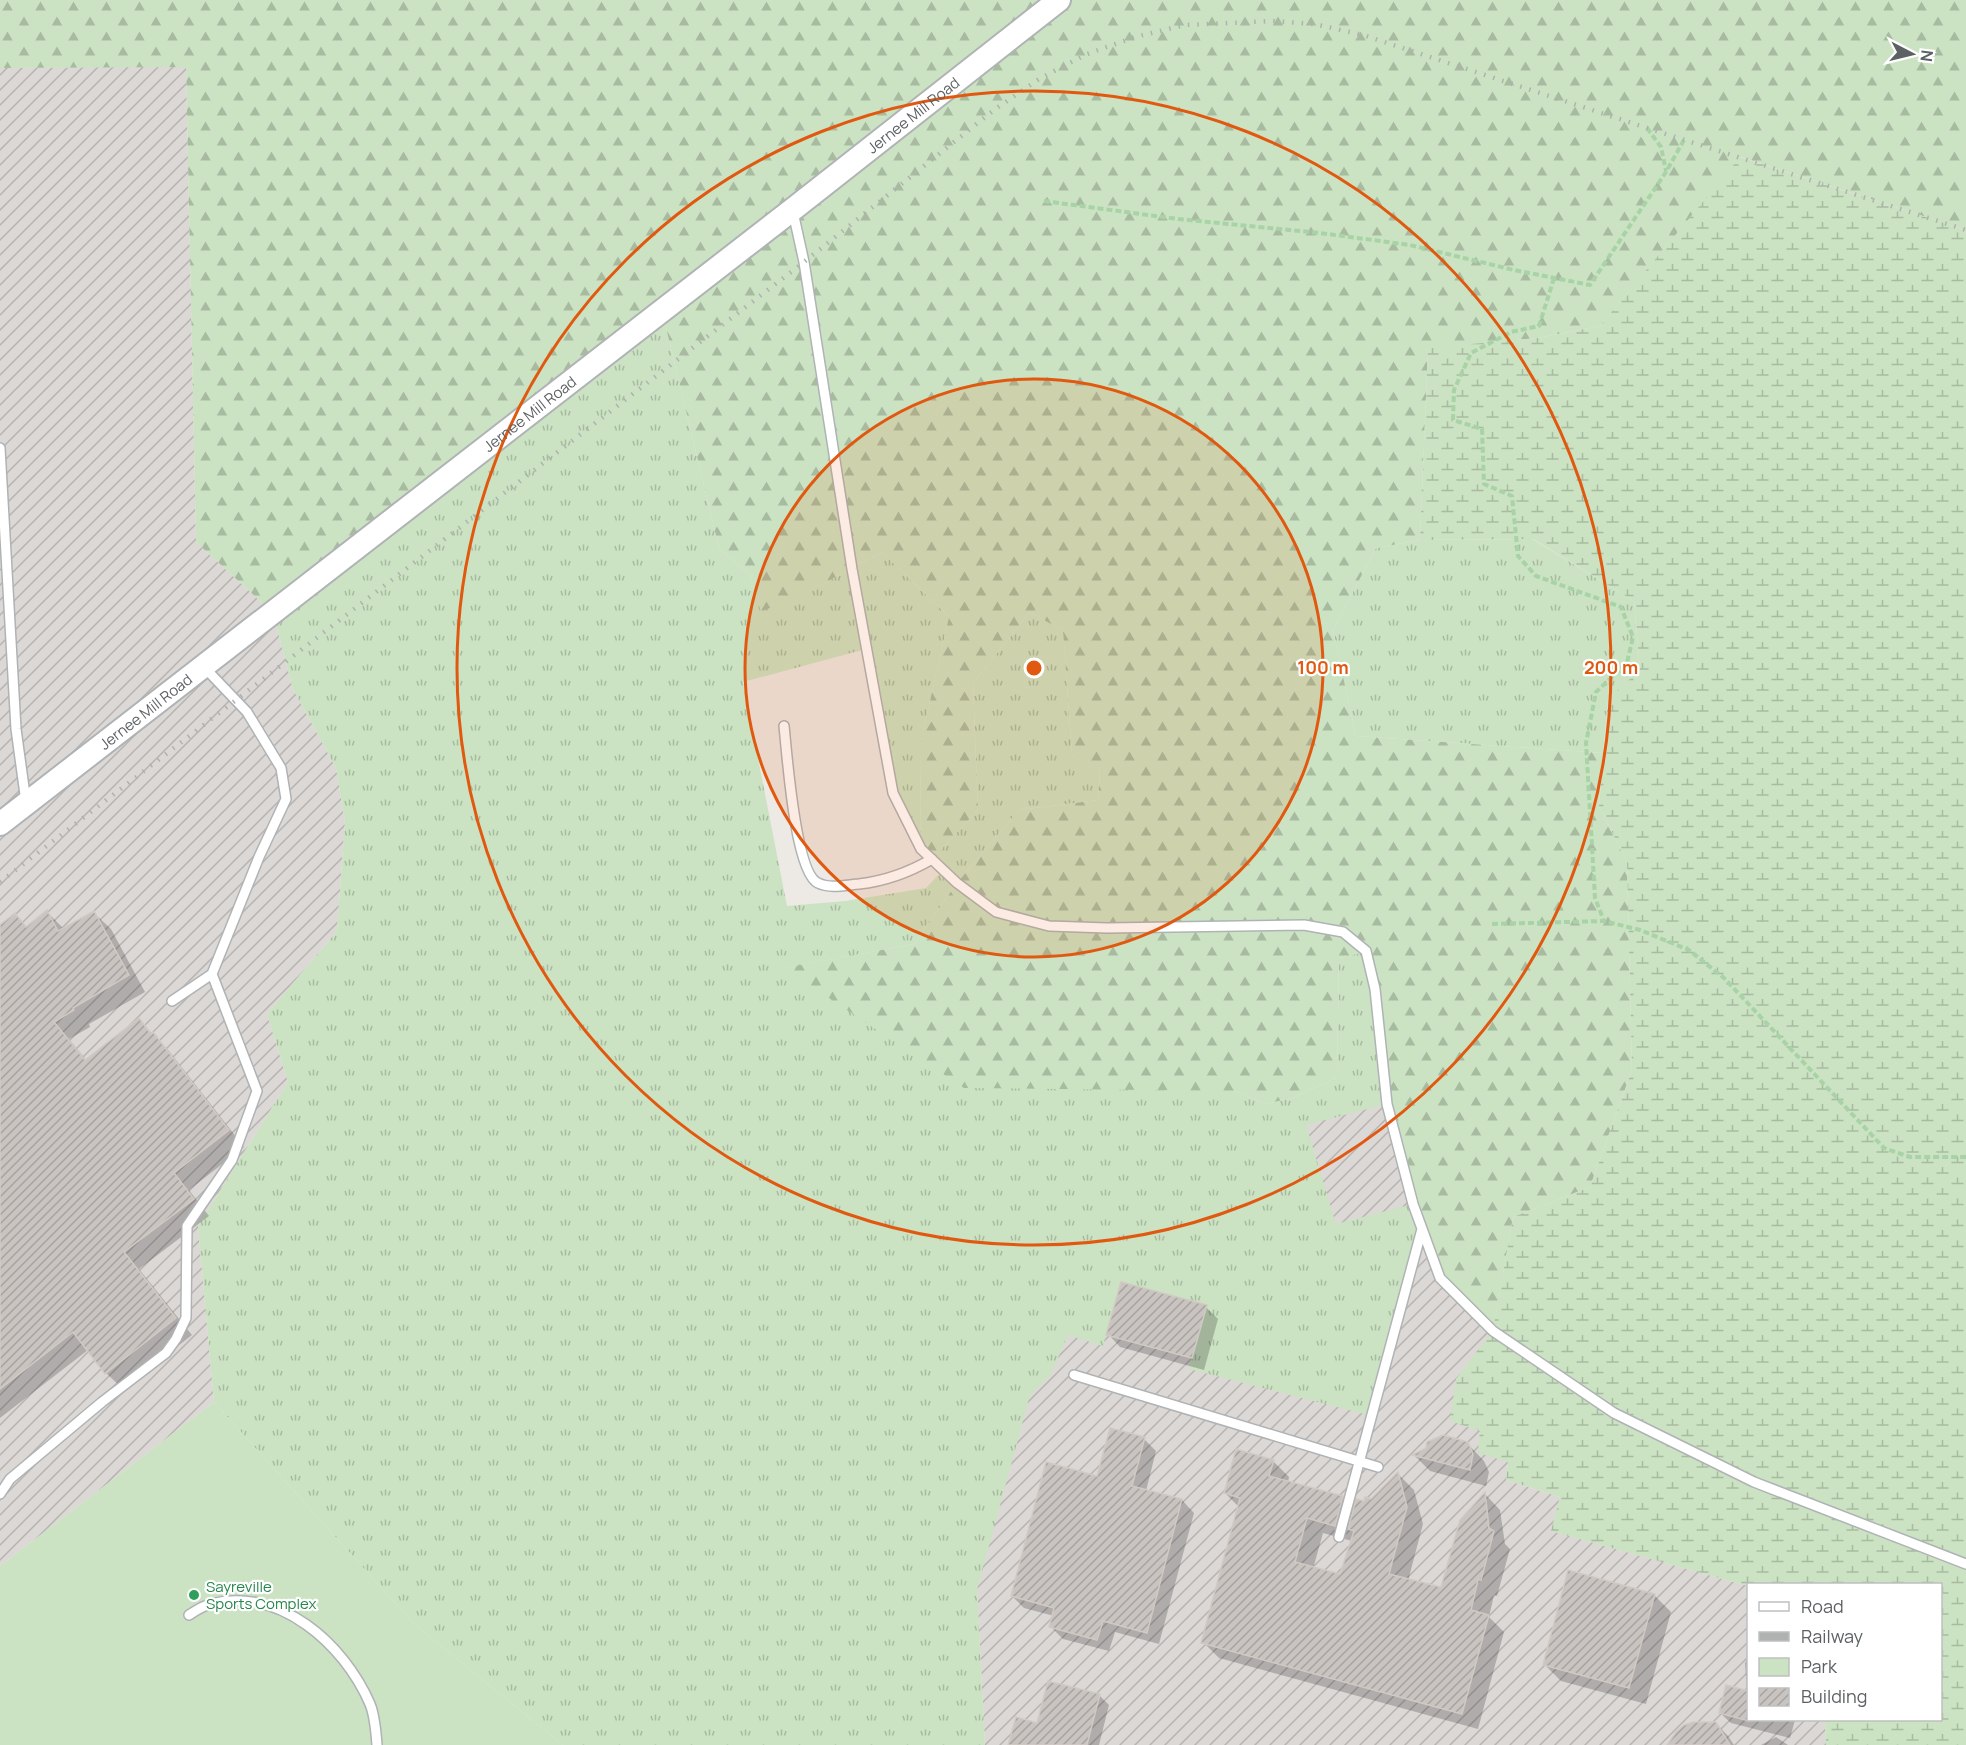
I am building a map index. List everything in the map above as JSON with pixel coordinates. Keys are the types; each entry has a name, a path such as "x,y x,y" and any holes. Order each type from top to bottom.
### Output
{"street":[{"name":"Jernee Mill Road","path":"0,824 1059,0"}],"lane":[{"path":"792,210 804,262 852,569 892,793 921,849 957,883 996,912 1049,926 1107,928 1304,925 1343,932 1366,951 1375,989 1387,1104 1413,1204 1440,1278 1493,1330 1614,1413 1754,1482 1966,1564"},
{"path":"0,448 5,629 26,804"},
{"path":"172,1001 212,974 259,857 286,799 281,768 247,712 204,667"},
{"path":"784,726 799,845 809,877 829,886 880,881 912,871 932,859"},
{"path":"0,1494 10,1479 102,1402 166,1353 177,1339 186,1318 187,1226 232,1160 257,1091 212,974"},
{"path":"1340,1537 1422,1229"},
{"path":"1074,1375 1378,1467"},
{"path":"189,1615 209,1605 235,1601 256,1602 276,1608 313,1629 334,1647 370,1705 377,1745"}],"path":[{"path":"1647,128 1661,147 1666,172"},
{"path":"1044,201 1178,219 1320,232 1410,245 1590,285 1666,172 1684,140"},
{"path":"1554,278 1539,326 1511,332 1471,353 1454,390 1453,420 1482,429 1484,484 1512,496 1518,556 1536,576 1621,608 1633,637 1627,663 1596,692 1586,742 1595,898 1604,921"},
{"path":"1492,924 1604,921 1640,930 1689,950 1724,978 1884,1148 1910,1157 1966,1157"}],"shaded area":[{"path":"186,66 196,542 273,613 293,689 336,768 345,822 337,931 267,1014 288,1082 198,1226 214,1402 0,1566 0,68"},
{"path":"1382,1069 1493,1331 1480,1431 1508,1462 1506,1480 1560,1497 1552,1531 1747,1586 1747,1721 1825,1721 1826,1745 985,1745 965,1364"}],"green space":[{"path":"0,0 1966,0 1966,230 1741,157 1600,326 1537,338 1428,349 1420,540 1376,548 1333,630 1356,736 1603,753 1599,806 1627,862 1632,1070 1590,1187 1513,1217 1493,1331 1440,1278 1387,1104 1366,952 1339,958 1337,1077 1296,1097 1266,1104 1234,1091 964,1088 784,968 914,944 957,883 1019,810 1098,800 1100,769 1072,755 1063,631 1030,612 973,683 978,810 932,859 921,849 920,745 949,617 882,552 830,580 761,612 750,575 719,548 662,311 273,613 196,542 186,67 0,68"},
{"path":"1740,157 1966,230 1966,1745 1826,1745 1825,1721 1942,1721 1942,1583 1747,1583 1747,1586 1551,1531 1560,1497 1506,1480 1508,1462 1478,1453 1480,1431 1450,1421 1456,1379 1493,1330 1513,1217 1590,1187 1632,1070 1627,862 1599,806 1608,699 1640,670 1634,601 1533,539 1420,540 1428,348 1537,338 1600,326"},
{"path":"662,311 719,548 750,575 761,611 830,580 882,552 949,617 920,745 921,849 893,793 866,649 743,682 787,906 845,901 926,888 943,870 932,859 978,810 973,683 1030,612 1063,631 1072,755 1100,768 1098,800 1019,810 957,883 914,944 785,968 1234,1091 1266,1104 1296,1097 1337,1077 1339,958 1366,951 1387,1104 1306,1125 1336,1224 1413,1204 1422,1229 1372,1416 1189,1369 1206,1305 1121,1282 1103,1346 1068,1335 1050,1376 1030,1395 977,1590 985,1745 563,1745 413,1623 214,1402 198,1226 288,1082 267,1014 337,931 345,822 336,768 293,689 273,613"},
{"path":"1532,539 1634,601 1640,671 1608,699 1603,753 1356,736 1333,630 1376,548 1420,540"},
{"name":"Sayreville Sports Complex","path":"214,1402 413,1623 563,1745 0,1745 0,1566"}],"building":[{"path":"47,910 58,931 94,911 129,975 54,1022 85,1060 139,1018 151,1034 153,1032 229,1130 174,1173 194,1199 124,1252 176,1318 105,1374 73,1332 0,1389 0,925 15,913 26,927"},
{"path":"1121,1282 1207,1305 1192,1358 1106,1335"},
{"path":"1110,1428 1145,1437 1132,1486 1182,1499 1147,1633 1103,1621 1097,1640 1049,1627 1054,1608 1011,1596 1046,1462 1097,1476"},
{"path":"1443,1435 1468,1442 1473,1454 1470,1470 1412,1455 1426,1448 1427,1442"},
{"path":"1236,1449 1274,1460 1269,1476 1343,1496 1335,1526 1307,1518 1295,1562 1340,1574 1354,1531 1348,1529 1356,1499 1364,1501 1365,1497 1371,1499 1398,1472 1407,1507 1389,1574 1441,1587 1460,1520 1485,1492 1489,1528 1494,1531 1471,1610 1489,1615 1462,1714 1201,1643 1240,1498 1224,1493"},
{"path":"1568,1570 1655,1594 1629,1688 1543,1665"},
{"path":"1048,1681 1100,1694 1087,1745 1008,1745 1016,1717 1037,1723"},
{"path":"1726,1685 1747,1690 1747,1720 1719,1713"},
{"path":"1694,1722 1716,1722 1730,1745 1667,1745 1684,1725"}],"railway":[{"path":"0,882 804,262 994,110 1039,79 1087,54 1135,37 1185,25 1273,21 1314,24 1363,35 1966,230"}],"place":[{"name":"Sayreville Sports Complex","path":"194,1595"}]}
